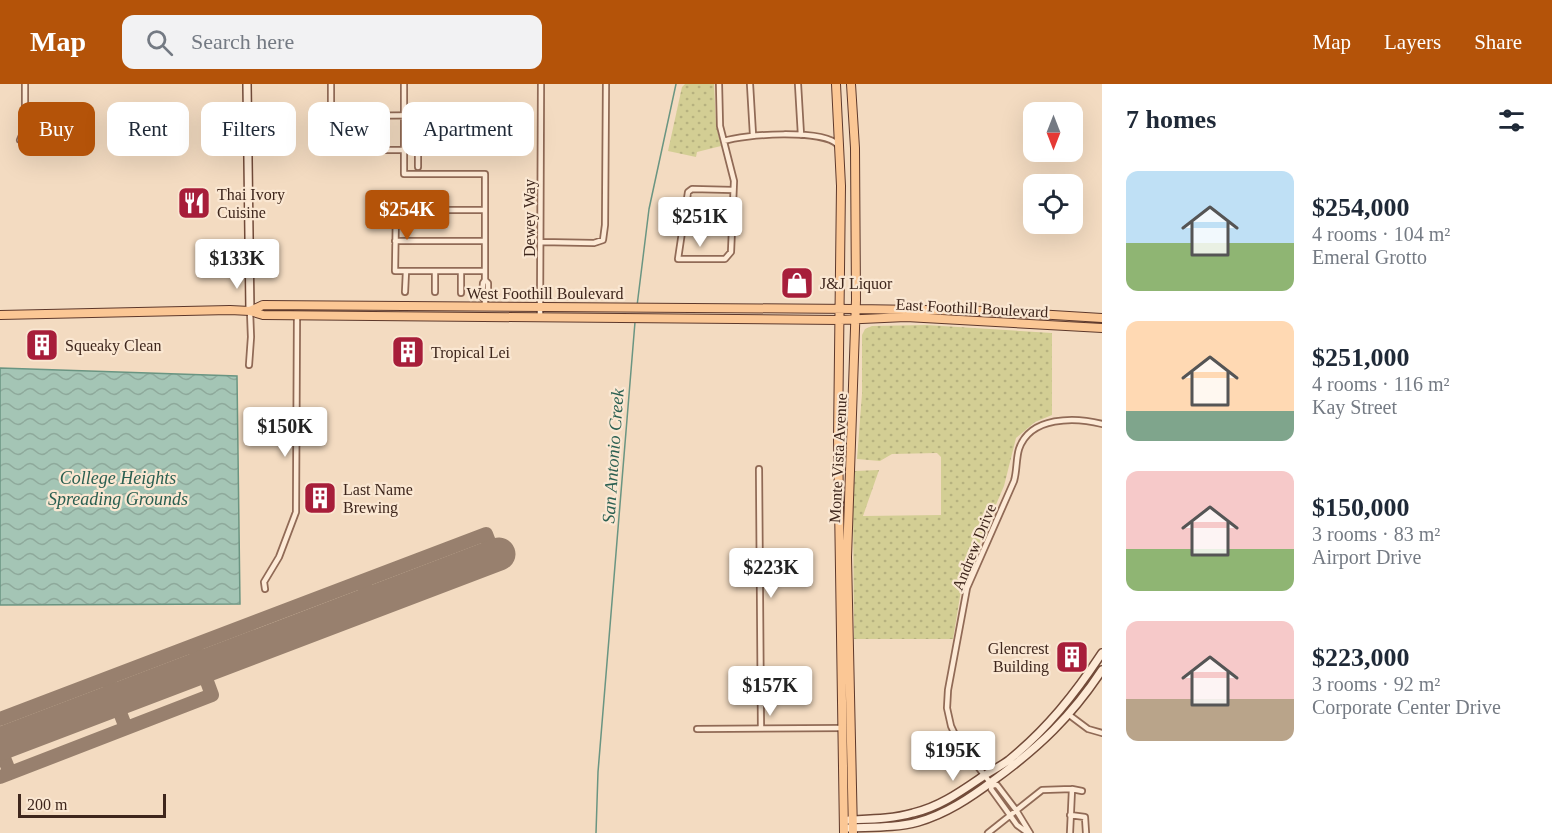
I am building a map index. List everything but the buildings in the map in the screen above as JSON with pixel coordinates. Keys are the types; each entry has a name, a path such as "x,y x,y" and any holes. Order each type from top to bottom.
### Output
{"main road":[{"path":"247,84 250,311"},
{"name":"Monte Vista Avenue","path":"836,84 840,147 841,309 838,438 844,827"},
{"name":"Monte Vista Avenue","path":"851,84 855,148 855,318 847,557 853,827"},
{"name":"West Foothill Boulevard","path":"250,311 263,305 408,306 485,303 540,306 841,309"},
{"path":"320,315 324,310 350,310 356,305"},
{"path":"369,316 374,311 401,311 408,306"},
{"path":"710,318 713,314 736,313 742,308"},
{"name":"East Foothill Boulevard","path":"841,309 989,311 1102,318"},
{"name":"West Foothill Boulevard","path":"0,315 250,311 263,315 840,320"},
{"name":"East Foothill Boulevard","path":"840,320 906,317 1102,328"},
{"path":"853,827 932,807 952,798 1007,761 1062,709 1078,690 1102,653"},
{"path":"844,827 898,825 935,816 956,806 991,784 1036,748 1070,715 1102,670"}],"street":[{"path":"25,84 25,102"},
{"path":"331,84 331,102"},
{"path":"404,84 404,102"},
{"name":"Dewey Way","path":"540,317 541,84"},
{"path":"541,242 594,243 603,240 606,84"},
{"path":"719,84 720,126 734,181 734,190 731,252 725,259 678,259 677,250 688,192 692,189 734,190"},
{"path":"750,84 753,135"},
{"path":"798,84 801,135"},
{"path":"724,141 753,135 801,135 831,139 840,147"},
{"path":"404,156 405,174 485,174 485,280 488,283 485,290 488,297 485,303"},
{"path":"418,156 418,167"},
{"path":"485,210 396,210 395,241 395,271 485,271"},
{"path":"395,241 485,241"},
{"path":"405,292 406,271"},
{"path":"435,271 435,292"},
{"path":"461,271 461,293"},
{"path":"249,365 250,311"},
{"path":"265,589 264,582 279,557 296,512 297,315"},
{"name":"Andrew Drive","path":"991,784 958,741 951,726 947,708 967,588 1014,481 1019,450 1024,439 1037,428 1055,420 1080,420 1102,424"},
{"path":"759,469 761,728"},
{"path":"1062,709 1088,729 1102,733"},
{"path":"698,729 852,728"},
{"path":"991,784 997,785 1016,810 1029,833 1022,830 1010,815 991,789 991,784"},
{"path":"1070,833 1072,789"},
{"path":"988,833 1042,790 1082,791"},
{"path":"1070,815 1083,815 1086,819 1086,833"}],"shaded area":[{"path":"685,84 714,84 716,125 721,146 697,152 696,157 668,151 682,87"},
{"path":"926,325 1052,333 1052,415 1035,422 1016,438 1004,486 962,584 953,639 854,639 853,499 855,471 879,470 863,516 941,515 941,457 937,453 892,454 880,461 857,459 862,394 862,335 865,329 872,326"}],"water":[{"name":"College Heights Spreading Grounds","path":"0,368 237,376 240,604 0,605"}],"waterway":[{"name":"San Antonio Creek","path":"637,306 649,209 676,84"},
{"name":"San Antonio Creek","path":"596,833 598,772 635,322"}],"taxiway":[{"path":"0,719 486,534 494,555"},
{"path":"363,581 371,603"},
{"path":"0,777 212,695 194,646"},
{"path":"107,679 126,728"},
{"path":"0,748 10,773"}],"runway":[{"path":"0,744 499,554"}],"place":[{"name":"Thai Ivory Cuisine","path":"194,203"},
{"name":"J&J Liquor","path":"797,283"},
{"name":"Squeaky Clean","path":"42,345"},
{"name":"Tropical Lei","path":"408,352"},
{"name":"Last Name Brewing","path":"320,498"},
{"name":"Glencrest Building","path":"1072,657"}]}
